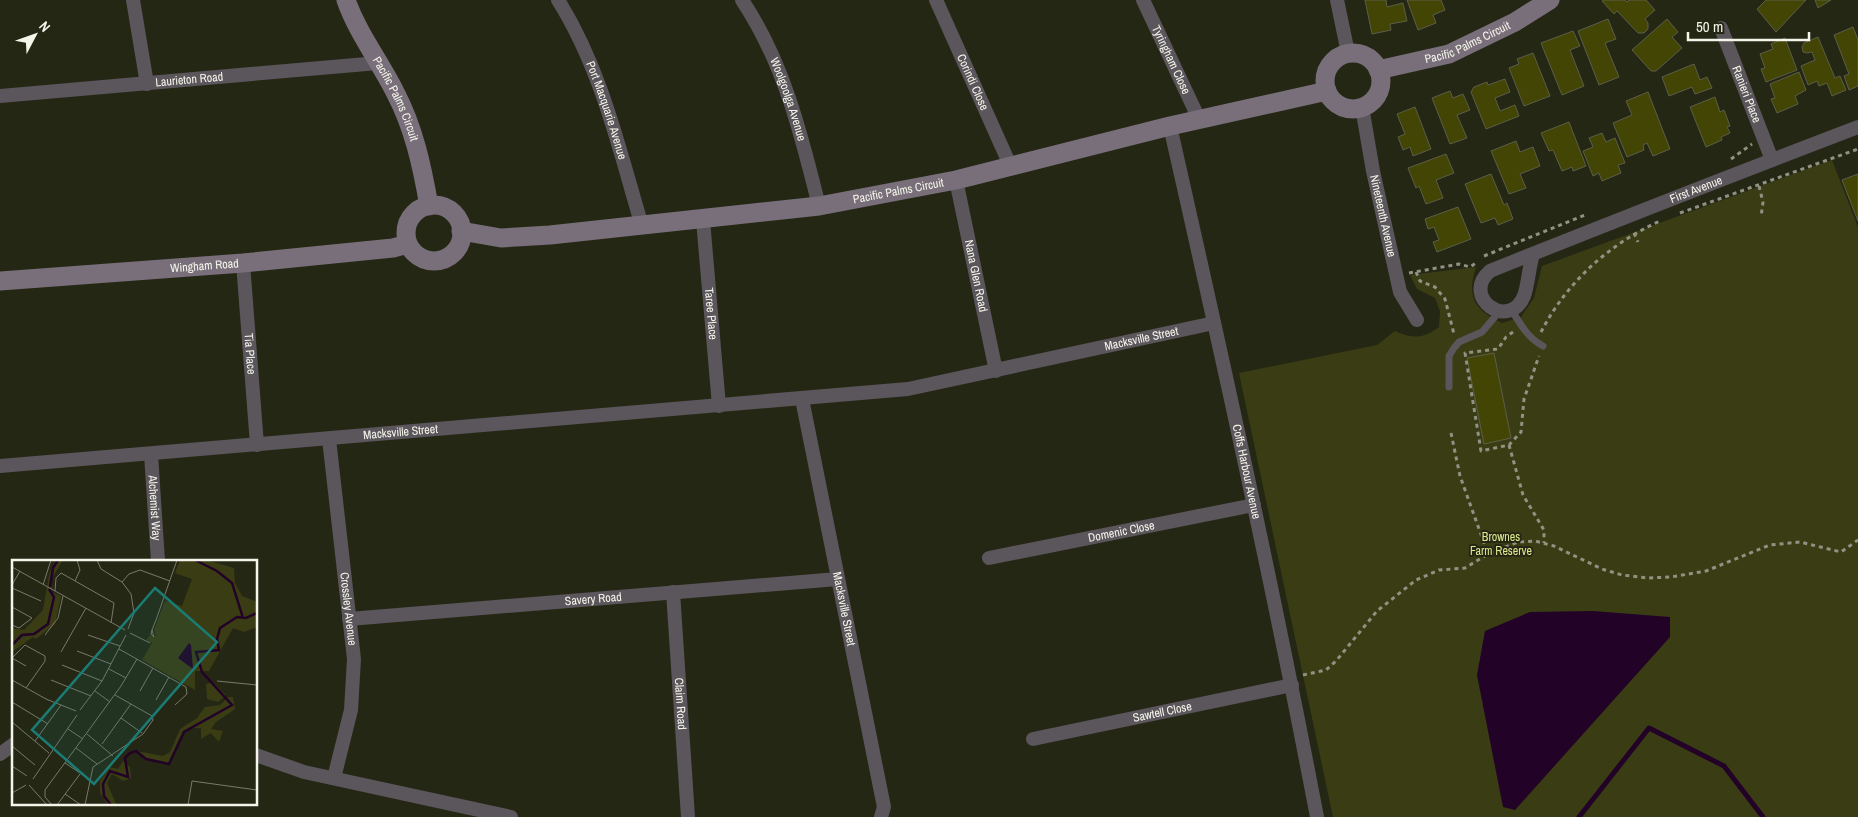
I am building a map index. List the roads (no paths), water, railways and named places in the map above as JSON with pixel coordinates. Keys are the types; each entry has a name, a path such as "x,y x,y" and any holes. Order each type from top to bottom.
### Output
{"street":[{"path":"133,0 147,84"},
{"name":"Pacific Palms Circuit","path":"346,0 363,39 394,90 410,125 421,163 429,206"},
{"name":"Port Macquarie Avenue","path":"558,0 571,21 596,75 642,226"},
{"name":"Woolgoolga Avenue","path":"742,0 769,46 787,86 819,206"},
{"name":"Corindi Close","path":"936,0 1010,165"},
{"name":"Tyringham Close","path":"1142,0 1199,119"},
{"path":"1337,0 1348,53"},
{"name":"Pacific Palms Circuit","path":"1378,70 1449,54 1482,40 1550,0"},
{"name":"Ranieri Place","path":"1721,28 1772,160"},
{"path":"1348,53 1366,56 1378,70 1380,79 1377,94 1362,107 1343,107 1335,102 1327,90 1326,74 1328,67 1339,56 1348,53"},
{"name":"Laurieton Road","path":"0,96 378,63"},
{"name":"Pacific Palms Circuit","path":"461,231 501,238 550,235 819,206 956,180 1170,126 1327,90"},
{"name":"Nineteenth Avenue","path":"1362,107 1373,171 1400,292 1417,320"},
{"name":"Coffs Harbour Avenue","path":"1170,126 1254,505 1317,817"},
{"name":"First Avenue","path":"1505,310 1483,300 1480,292 1486,275 1533,254 1858,127"},
{"name":"Nana Glen Road","path":"956,180 996,371"},
{"path":"429,206 439,206 453,213 461,231 458,246 443,259 424,259 416,255 408,244 406,227 409,219 420,208 429,206"},
{"name":"Taree Place","path":"702,220 719,406"},
{"name":"Wingham Road","path":"0,281 242,264 393,248 408,244"},
{"path":"1505,310 1524,297 1533,254"},
{"name":"Tia Place","path":"242,264 257,445"},
{"name":"Macksville Street","path":"0,466 908,389 1214,323"},
{"name":"Macksville Street","path":"802,399 884,807 881,817"},
{"name":"Crossley Avenue","path":"329,439 354,658 352,710 334,778"},
{"name":"Alchemist Way","path":"151,454 158,560"},
{"name":"Domenic Close","path":"989,558 1254,505"},
{"name":"Savery Road","path":"349,619 838,579"},
{"name":"Claim Road","path":"673,592 688,817"},
{"name":"Sawtell Close","path":"1033,739 1292,686"},
{"path":"0,754 12,745"},
{"path":"258,756 304,772 511,817"}],"lane":[{"path":"1449,386 1449,356 1454,348 1459,342 1482,332 1505,310 1536,342 1543,346"}],"waterway":[{"path":"1579,817 1649,728 1724,766 1763,817"}],"park label":[{"name":"Brownes Farm Reserve","path":"1501,544"}]}
